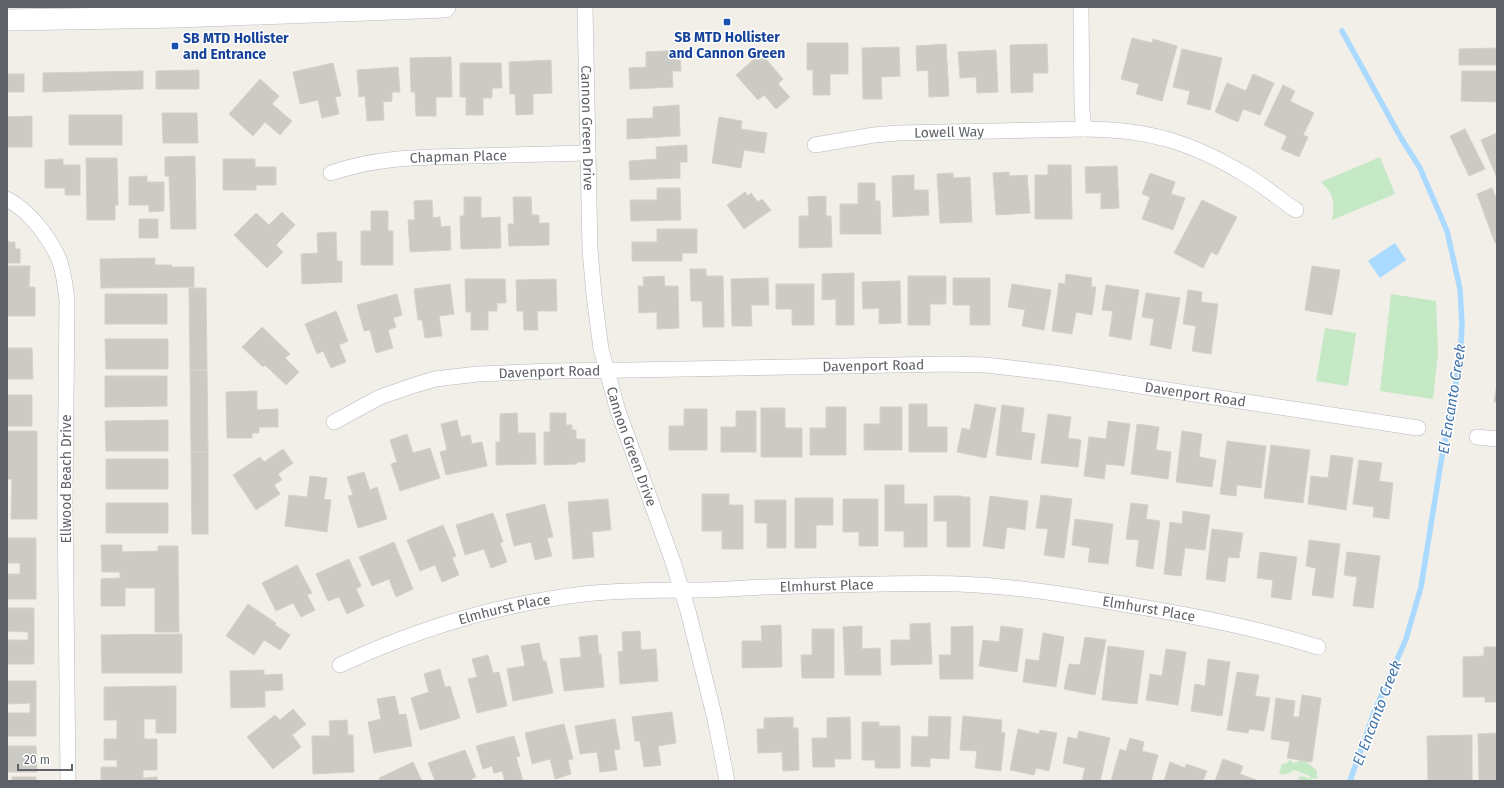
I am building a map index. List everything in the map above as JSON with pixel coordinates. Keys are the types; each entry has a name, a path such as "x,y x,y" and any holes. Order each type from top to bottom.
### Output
{"main road":[{"path":"7,20 178,12 445,7"}],"street":[{"name":"Cannon Green Drive","path":"585,7 590,250 601,349 618,411 681,589 715,718 727,781"},
{"path":"1082,7 1082,111 1084,129"},
{"name":"Lowell Way","path":"815,145 874,135 898,133 1084,129 1113,129 1142,132 1207,153 1247,176 1296,210"},
{"name":"Chapman Place","path":"331,174 348,167 418,156 588,153"},
{"name":"Ellwood Beach Drive","path":"7,199 30,216 44,233 58,258 67,300 65,501 68,781"},
{"name":"Davenport Road","path":"334,422 380,397 415,385 456,376 502,372 916,364 986,365 1069,375 1418,428"},
{"path":"1477,437 1497,439"},
{"name":"Elmhurst Place","path":"340,665 376,648 422,631 468,617 512,607 585,594 681,589 701,590 916,584 957,584 1010,588 1101,600 1227,622 1318,647"}],"green space":[{"path":"1380,157 1395,194 1332,220 1333,204 1331,195 1329,190 1321,182"},
{"path":"1391,294 1436,301 1438,353 1433,399 1380,391"},
{"path":"1325,328 1356,333 1348,386 1316,381"},
{"path":"1290,760 1294,763 1302,760 1307,762 1317,771 1317,778 1311,779 1311,781 1300,781 1298,778 1299,777 1310,779 1310,776 1294,770 1282,775 1279,773 1282,764 1287,763"}],"water":[{"path":"1395,243 1406,260 1380,278 1368,261"}],"building":[{"path":"1132,38 1152,43 1153,39 1177,46 1162,101 1136,94 1139,84 1121,79"},
{"path":"807,43 848,43 848,74 830,74 830,95 813,95 813,70 807,70"},
{"path":"946,44 949,96 929,97 928,70 917,71 916,46"},
{"path":"1047,44 1048,73 1033,73 1033,92 1011,93 1010,45"},
{"path":"899,47 900,76 881,77 882,99 863,99 862,48"},
{"path":"1497,48 1497,65 1459,65 1459,49"},
{"path":"1182,49 1222,58 1210,110 1187,104 1190,91 1173,87"},
{"path":"680,50 681,71 672,71 673,87 630,89 629,68 646,67 646,52"},
{"path":"996,50 998,92 977,93 976,77 960,78 958,52"},
{"path":"761,53 783,79 778,84 790,97 776,109 764,95 758,100 736,75"},
{"path":"451,57 452,97 436,97 436,116 416,116 415,92 411,92 410,58"},
{"path":"551,60 552,93 533,94 533,114 516,115 515,94 510,94 509,62"},
{"path":"333,63 341,96 335,97 339,114 322,118 318,100 300,104 293,72"},
{"path":"460,63 501,63 502,88 492,88 492,98 483,98 483,115 466,115 466,97 460,97"},
{"path":"398,67 400,92 392,92 392,101 383,102 384,120 367,121 365,96 359,97 357,70"},
{"path":"199,70 199,89 156,89 156,71"},
{"path":"143,71 143,89 43,92 43,73"},
{"path":"1462,71 1497,71 1497,102 1461,101"},
{"path":"7,74 24,74 24,92 7,92"},
{"path":"1253,74 1274,83 1260,115 1243,109 1238,122 1215,112 1227,83 1246,91"},
{"path":"260,79 279,96 272,104 292,121 280,135 265,122 253,136 229,114"},
{"path":"1283,85 1295,91 1290,101 1314,113 1303,135 1308,137 1299,157 1281,149 1287,136 1264,125"},
{"path":"679,105 680,136 627,139 627,119 653,118 653,107"},
{"path":"162,113 197,113 198,143 163,143"},
{"path":"69,115 122,115 122,145 69,145"},
{"path":"32,116 32,147 7,147 7,117"},
{"path":"719,117 742,121 741,129 767,133 764,153 744,150 741,168 712,163"},
{"path":"1465,129 1485,169 1469,176 1450,136"},
{"path":"1497,133 1497,178 1481,140"},
{"path":"687,145 687,162 680,162 680,178 630,180 629,161 657,159 656,147"},
{"path":"195,156 196,229 171,229 169,176 165,176 165,157"},
{"path":"86,158 117,158 118,205 115,205 115,220 87,220"},
{"path":"63,159 63,165 80,165 80,195 65,195 65,188 45,188 45,160"},
{"path":"223,159 255,159 255,167 276,167 276,185 256,185 256,190 223,190"},
{"path":"1048,165 1071,165 1072,219 1035,219 1035,175 1048,175"},
{"path":"1117,166 1119,208 1101,209 1101,193 1086,193 1085,167"},
{"path":"1009,172 1009,176 1027,175 1030,213 996,215 993,173"},
{"path":"953,173 953,178 970,177 972,222 940,223 937,174"},
{"path":"1150,173 1175,182 1171,194 1185,198 1173,230 1142,219 1150,197 1142,194"},
{"path":"914,175 914,190 928,190 929,215 893,217 892,176"},
{"path":"147,176 147,182 164,182 164,211 149,212 149,205 129,205 129,177"},
{"path":"858,183 875,183 875,201 880,201 881,234 840,234 840,204 858,204"},
{"path":"657,188 680,188 681,220 631,221 630,200 657,200"},
{"path":"1492,188 1497,200 1497,242 1495,243 1477,194"},
{"path":"745,192 748,196 751,193 758,202 762,199 771,210 744,229 727,205"},
{"path":"826,196 826,216 831,216 832,247 799,248 799,216 809,216 808,197"},
{"path":"464,197 481,197 481,218 500,217 501,248 461,249 460,216 464,216"},
{"path":"513,197 531,197 532,215 539,215 539,223 549,223 549,245 509,246 508,224 514,224"},
{"path":"432,200 433,218 440,217 441,227 450,226 451,250 410,252 408,220 415,220 414,201"},
{"path":"1202,200 1237,217 1217,255 1211,252 1203,268 1174,253"},
{"path":"371,211 388,211 388,231 393,231 393,265 361,265 361,231 371,231"},
{"path":"282,212 295,225 276,245 283,252 267,268 234,235 256,213 269,225"},
{"path":"139,219 158,219 158,238 139,238"},
{"path":"657,229 697,229 697,253 682,253 682,261 632,261 632,242 657,242"},
{"path":"336,232 337,261 342,261 342,282 302,284 301,254 318,253 317,233"},
{"path":"7,236 8,242 15,242 15,249 20,249 20,263 7,263"},
{"path":"155,258 155,265 194,267 194,287 101,288 100,259"},
{"path":"7,266 30,266 29,287 35,287 35,316 7,316"},
{"path":"1312,266 1340,270 1332,315 1305,310"},
{"path":"690,269 706,269 706,276 723,276 724,327 703,327 702,301 691,301"},
{"path":"854,273 854,325 836,325 836,299 822,300 822,274"},
{"path":"1066,274 1092,278 1091,287 1096,287 1092,315 1076,312 1072,334 1052,331 1059,283 1065,284"},
{"path":"664,276 665,286 678,286 679,328 657,329 657,312 639,313 638,286 644,286 643,277"},
{"path":"908,276 946,276 946,304 930,304 930,325 908,325"},
{"path":"768,278 769,305 751,305 752,326 732,326 731,279"},
{"path":"953,278 990,278 990,325 970,325 970,305 953,305"},
{"path":"465,279 505,279 506,303 497,303 497,311 488,311 488,330 471,330 471,312 466,312"},
{"path":"556,279 557,311 537,311 538,330 524,330 523,311 517,311 516,280"},
{"path":"900,281 901,323 879,324 879,308 863,309 862,282"},
{"path":"450,284 454,314 439,316 442,336 425,338 422,320 418,320 414,289"},
{"path":"776,284 814,284 814,325 792,325 792,309 776,309"},
{"path":"1012,284 1051,290 1044,330 1022,326 1025,310 1008,307"},
{"path":"1106,285 1139,290 1131,340 1109,336 1113,311 1102,310"},
{"path":"189,288 206,288 207,370 190,370"},
{"path":"1188,290 1202,292 1201,302 1218,304 1211,354 1192,351 1196,326 1183,324"},
{"path":"1146,293 1180,298 1171,349 1150,345 1154,319 1142,317"},
{"path":"105,294 167,294 167,324 105,324"},
{"path":"397,294 402,315 393,318 396,327 388,330 393,348 376,353 370,330 364,331 357,305"},
{"path":"336,311 348,341 339,345 346,362 331,368 323,351 317,354 305,324"},
{"path":"262,327 290,354 285,358 299,372 286,385 265,365 263,367 242,347"},
{"path":"105,339 168,339 168,369 106,369"},
{"path":"7,348 32,348 33,379 7,379"},
{"path":"190,370 207,370 208,452 191,452"},
{"path":"105,376 167,376 167,406 105,407"},
{"path":"1497,384 1497,402 1494,402"},
{"path":"257,391 257,410 278,409 278,427 259,427 259,433 252,433 252,438 227,438 226,392"},
{"path":"7,395 32,395 32,426 7,426"},
{"path":"909,404 927,404 927,427 947,427 947,452 909,452"},
{"path":"975,404 996,408 986,458 957,452 962,428 970,430"},
{"path":"1002,405 1024,408 1021,432 1035,434 1031,460 996,455"},
{"path":"826,407 846,407 846,455 810,455 810,428 826,428"},
{"path":"880,407 902,407 902,450 864,450 864,424 880,424"},
{"path":"761,408 785,408 785,428 802,428 802,457 761,457"},
{"path":"684,409 707,409 707,450 669,450 669,426 684,426"},
{"path":"736,411 756,411 756,452 721,452 721,427 736,427"},
{"path":"517,413 518,433 535,433 536,464 496,465 496,442 500,442 500,414"},
{"path":"550,413 566,413 566,425 572,425 572,430 576,430 576,439 585,439 585,462 577,462 577,464 544,465 544,432 550,432"},
{"path":"1048,414 1071,417 1068,438 1081,440 1078,467 1041,463"},
{"path":"168,420 168,451 106,451 105,421"},
{"path":"457,420 461,437 470,435 472,444 482,442 487,466 446,475 440,452 447,450 441,424"},
{"path":"1108,421 1130,424 1124,466 1106,464 1104,479 1084,476 1089,437 1106,439"},
{"path":"1137,424 1159,427 1156,450 1171,452 1168,479 1131,474"},
{"path":"7,431 37,431 37,519 11,519 12,479 7,479"},
{"path":"1182,431 1202,434 1199,457 1216,460 1212,487 1176,482"},
{"path":"407,434 413,453 430,448 440,478 400,491 391,464 397,462 390,440"},
{"path":"1227,441 1266,446 1261,488 1237,485 1236,496 1220,494"},
{"path":"1271,445 1310,450 1303,503 1264,498"},
{"path":"283,449 293,463 278,474 282,480 274,485 280,494 256,510 233,475 260,457 264,462"},
{"path":"191,452 208,452 208,534 192,534"},
{"path":"1331,455 1353,458 1346,510 1308,504 1311,476 1328,478"},
{"path":"106,459 168,459 168,489 106,489"},
{"path":"1359,460 1382,463 1379,481 1393,483 1389,519 1373,517 1374,507 1353,504"},
{"path":"364,472 370,490 377,487 387,519 358,528 348,496 353,495 347,477"},
{"path":"310,476 327,478 324,499 331,500 327,532 285,526 289,495 307,497"},
{"path":"885,485 904,485 904,504 927,504 927,547 904,547 904,531 885,531"},
{"path":"702,494 729,494 729,505 743,505 743,549 722,549 722,531 702,531"},
{"path":"1041,495 1072,499 1064,558 1044,555 1048,529 1036,528"},
{"path":"934,496 970,497 970,547 947,547 947,521 934,521"},
{"path":"990,496 1028,501 1025,530 1007,527 1004,549 983,546"},
{"path":"795,498 833,498 833,525 816,525 816,548 795,548"},
{"path":"608,499 611,530 592,532 594,557 573,559 568,502"},
{"path":"843,499 878,499 878,546 859,546 859,532 843,532"},
{"path":"755,500 786,500 786,548 767,548 767,523 755,523"},
{"path":"106,503 168,503 168,533 106,533"},
{"path":"1131,503 1148,505 1146,519 1160,521 1153,569 1136,566 1139,540 1126,539"},
{"path":"545,504 553,537 547,538 552,556 535,560 531,542 514,546 506,514"},
{"path":"1183,511 1210,515 1205,550 1185,548 1181,576 1164,574 1170,522 1182,524"},
{"path":"493,513 503,542 500,543 507,562 491,568 484,549 465,555 456,525"},
{"path":"1075,519 1113,524 1108,564 1088,562 1090,548 1072,545"},
{"path":"443,525 456,556 452,558 459,575 442,582 435,565 420,571 407,540"},
{"path":"1212,529 1243,533 1239,558 1228,557 1225,582 1206,579"},
{"path":"7,538 36,538 36,599 7,599 7,574 20,574 20,563 7,563"},
{"path":"1309,540 1340,544 1333,598 1312,595 1316,568 1306,566"},
{"path":"394,542 413,589 396,597 389,579 372,586 359,557"},
{"path":"101,545 122,545 122,552 158,551 158,546 178,546 179,632 155,632 155,588 125,588 125,606 101,606 101,579 120,578 120,572 102,572"},
{"path":"1260,552 1297,557 1291,600 1271,597 1273,580 1257,578"},
{"path":"1347,552 1380,556 1373,608 1353,606 1357,577 1344,575"},
{"path":"349,559 361,586 356,589 364,606 347,614 339,597 328,601 316,574"},
{"path":"297,565 312,593 307,595 315,610 301,617 293,603 276,611 262,583"},
{"path":"248,604 276,623 275,625 290,635 280,650 264,640 254,655 226,636"},
{"path":"7,608 34,608 34,664 7,664 7,640 28,640 28,632 7,631"},
{"path":"930,623 932,664 891,665 891,640 910,640 910,624"},
{"path":"781,625 782,667 742,668 742,641 762,641 761,626"},
{"path":"862,626 862,649 880,648 881,675 845,675 843,627"},
{"path":"973,626 973,679 940,679 939,655 951,655 951,627"},
{"path":"1001,626 1023,629 1017,672 979,666 983,640 999,642"},
{"path":"812,629 834,629 834,678 802,678 801,655 812,655"},
{"path":"640,631 641,650 656,649 658,681 620,684 618,652 623,651 622,632"},
{"path":"1043,633 1064,637 1056,687 1023,682 1026,659 1039,661"},
{"path":"182,634 182,673 102,673 101,635"},
{"path":"597,635 599,655 601,654 604,687 564,691 560,659 581,657 579,637"},
{"path":"1085,637 1106,640 1095,695 1064,689 1069,664 1080,665"},
{"path":"539,643 543,661 546,661 553,693 513,701 507,669 525,666 521,646"},
{"path":"1108,646 1144,651 1137,704 1102,700"},
{"path":"1484,647 1497,647 1497,702 1485,702 1485,697 1463,697 1463,657 1484,656"},
{"path":"1166,649 1186,652 1178,705 1146,700 1150,674 1162,676"},
{"path":"488,655 493,673 499,672 507,706 477,713 468,679 477,677 472,659"},
{"path":"1208,659 1230,662 1222,716 1191,711 1195,684 1205,686"},
{"path":"440,669 445,687 450,686 460,718 420,730 411,698 429,692 424,674"},
{"path":"264,670 264,675 282,674 283,690 265,691 265,707 231,708 230,671"},
{"path":"1237,672 1259,675 1255,696 1270,698 1264,731 1249,729 1248,733 1227,730"},
{"path":"7,681 36,681 36,736 7,736 7,713 30,713 30,703 7,704"},
{"path":"176,686 176,733 156,733 156,719 144,719 144,739 157,739 157,770 143,770 143,778 157,777 157,781 101,781 101,767 117,767 117,760 104,760 104,739 117,739 117,720 104,720 104,687"},
{"path":"1302,695 1321,698 1312,762 1287,758 1290,742 1271,739 1276,698 1295,701 1293,717 1299,717"},
{"path":"395,696 399,715 406,714 412,746 374,753 368,722 381,719 377,699"},
{"path":"293,709 306,724 292,735 301,747 273,769 247,737 275,715 280,720"},
{"path":"672,712 676,743 658,746 661,765 644,767 640,741 635,741 632,717"},
{"path":"929,716 951,717 949,759 930,758 930,767 911,766 912,736 928,737"},
{"path":"963,716 1002,720 1001,732 1005,733 1001,771 975,768 977,751 960,750"},
{"path":"793,717 793,728 798,728 799,770 783,771 782,752 758,753 757,729 764,729 764,718"},
{"path":"850,717 851,759 834,759 835,767 813,767 812,738 827,738 827,718"},
{"path":"615,719 620,749 614,750 617,770 600,772 597,752 580,754 575,726"},
{"path":"347,720 348,735 353,735 354,772 313,774 312,736 330,736 329,721"},
{"path":"862,722 879,722 879,726 900,726 900,768 875,768 875,760 862,760"},
{"path":"564,724 573,759 568,760 571,774 555,779 550,759 532,764 525,733"},
{"path":"1018,729 1039,734 1040,730 1057,733 1049,771 1036,768 1034,775 1010,770"},
{"path":"1079,731 1110,738 1100,781 1082,781 1085,768 1063,763 1068,737 1077,739"},
{"path":"1497,733 1497,781 1479,781 1478,734"},
{"path":"1472,735 1472,781 1428,780 1427,736"},
{"path":"514,736 520,756 516,757 523,781 505,781 502,771 494,773 492,766 483,769 476,746"},
{"path":"1130,738 1144,742 1142,751 1158,755 1151,781 1111,781 1120,749 1126,751"},
{"path":"7,746 36,746 37,772 7,772"},
{"path":"465,750 476,777 471,779 472,781 435,781 428,763"},
{"path":"1223,759 1243,766 1240,774 1256,781 1215,781"},
{"path":"413,762 422,781 381,781 379,778"},
{"path":"1170,762 1185,768 1186,764 1207,771 1203,781 1164,781"},
{"path":"12,777 36,777 36,781 12,781"}],"waterway":[{"name":"El Encanto Creek","path":"1342,31 1401,138 1420,168 1447,231 1460,289 1462,324 1460,361 1441,462 1421,587 1406,639 1375,710 1350,781"}],"place":[{"name":"SB MTD Hollister and Cannon Green","path":"727,22"},
{"name":"SB MTD Hollister and Entrance","path":"175,46"}]}
